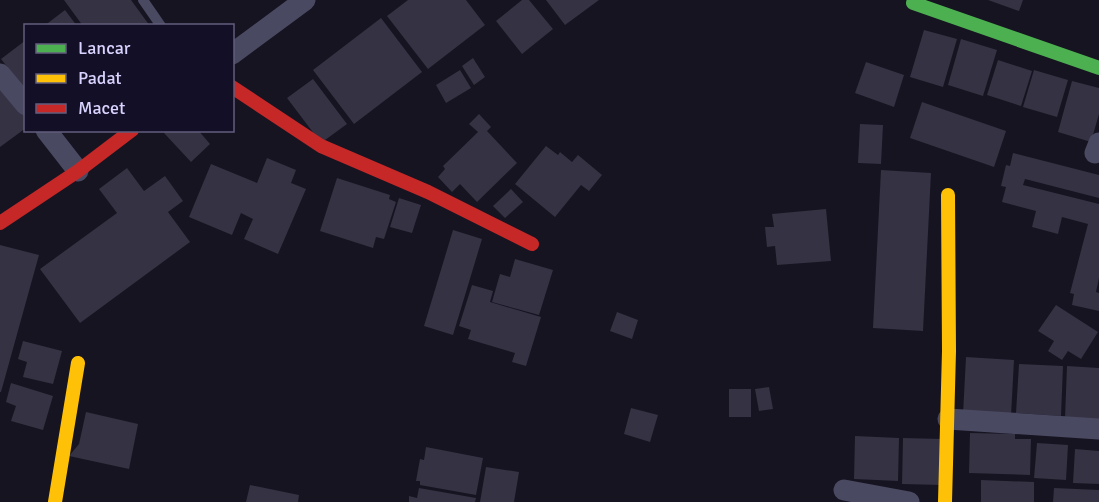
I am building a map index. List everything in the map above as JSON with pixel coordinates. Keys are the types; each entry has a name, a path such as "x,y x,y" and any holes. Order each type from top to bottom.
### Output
{"street":[{"path":"234,53 305,0"},
{"path":"913,3 1099,68"},
{"path":"0,74 24,103"},
{"path":"234,88 321,146 428,192 532,244"},
{"path":"48,132 78,171"},
{"path":"0,224 78,171 129,132"},
{"path":"945,502 948,419 948,195"},
{"path":"55,502 78,363"},
{"path":"948,419 1099,429"},
{"path":"844,490 909,502"}],"lane":[{"path":"143,0 160,24"}],"building":[{"path":"64,0 131,0 149,24 82,24"},
{"path":"408,0 466,0 485,25 428,69 387,16"},
{"path":"522,0 529,0 553,29 522,54 496,21"},
{"path":"546,0 599,0 565,25"},
{"path":"988,0 1023,0 1019,11"},
{"path":"65,10 76,24 47,24"},
{"path":"381,18 422,72 354,124 313,70"},
{"path":"924,30 957,39 943,87 910,77"},
{"path":"961,39 997,50 983,96 948,85"},
{"path":"24,42 24,88 1,59"},
{"path":"473,58 485,77 474,85 462,66"},
{"path":"998,60 1032,71 1021,106 987,95"},
{"path":"866,62 904,75 894,107 855,93"},
{"path":"460,70 471,88 446,103 436,85"},
{"path":"1034,70 1068,80 1057,117 1023,107"},
{"path":"0,78 24,109 24,129 0,147"},
{"path":"313,79 347,124 321,143 287,98"},
{"path":"1072,81 1099,88 1099,114 1091,142 1058,132"},
{"path":"922,102 1006,131 994,167 910,138"},
{"path":"479,114 491,127 487,131 517,163 477,202 460,184 452,192 438,177 445,169 443,166 478,132 469,124"},
{"path":"860,124 883,125 881,164 858,163"},
{"path":"200,132 210,144 191,162 164,133"},
{"path":"546,146 558,155 560,152 572,162 578,155 602,175 589,191 581,185 555,217 515,184"},
{"path":"1013,153 1099,175 1099,198 1025,179 1023,185 1099,204 1099,278 1096,292 1099,293 1099,311 1072,305 1074,294 1070,293 1088,224 1062,217 1058,234 1032,227 1036,211 1002,202 1006,187 1001,186 1006,165 1010,166"},
{"path":"267,158 296,170 291,183 306,189 278,254 244,239 253,219 241,213 232,235 189,217 211,164 257,183"},
{"path":"127,168 144,191 165,176 183,201 168,212 190,242 80,323 40,269 117,213 99,189"},
{"path":"881,170 931,173 923,331 873,328"},
{"path":"337,178 390,195 389,199 396,202 384,239 376,237 373,248 320,231"},
{"path":"511,189 523,202 505,218 493,206"},
{"path":"399,198 421,205 412,233 390,227"},
{"path":"826,209 831,261 777,265 775,246 767,247 765,227 774,227 772,214"},
{"path":"453,230 482,239 453,335 424,326"},
{"path":"0,245 39,255 1,392 0,392"},
{"path":"515,259 553,270 539,315 492,302 500,274 510,277"},
{"path":"472,285 493,291 490,302 541,317 526,366 512,362 515,353 468,339 471,330 459,326"},
{"path":"1056,305 1098,332 1081,359 1068,351 1062,360 1048,351 1054,341 1038,331"},
{"path":"617,312 638,320 632,339 610,331"},
{"path":"23,341 62,351 53,384 23,377 27,362 18,359"},
{"path":"966,357 1014,360 1011,416 963,414"},
{"path":"1019,364 1063,366 1061,416 1016,413"},
{"path":"1067,366 1099,368 1099,420 1065,418"},
{"path":"11,383 53,396 43,430 11,421 16,406 6,402"},
{"path":"769,387 773,409 759,411 755,389"},
{"path":"729,389 751,389 751,417 729,417"},
{"path":"631,408 658,415 650,442 624,434"},
{"path":"86,412 138,424 129,469 69,456 79,444"},
{"path":"970,433 1015,434 1015,439 1031,439 1030,475 969,473"},
{"path":"855,436 899,438 898,481 854,479"},
{"path":"903,438 943,439 942,485 902,484"},
{"path":"1037,443 1068,445 1066,480 1034,478"},
{"path":"426,447 483,458 476,495 420,485 420,481 416,481 420,459 424,460"},
{"path":"1075,449 1099,451 1099,484 1073,483"},
{"path":"486,467 519,472 514,502 480,502"},
{"path":"981,480 1034,482 1034,502 981,502"},
{"path":"250,485 299,495 298,502 246,502"},
{"path":"419,488 476,498 475,502 409,502 409,496 417,498"},
{"path":"1054,488 1099,490 1099,502 1053,502"}],"traffic: fast":[{"path":"913,3 1099,68"}],"traffic: slow":[{"path":"945,502 949,351 948,195"},
{"path":"55,502 78,363"}],"traffic: jam":[{"path":"234,88 321,146 428,192 532,244"},
{"path":"0,223 78,171 129,132"}]}
